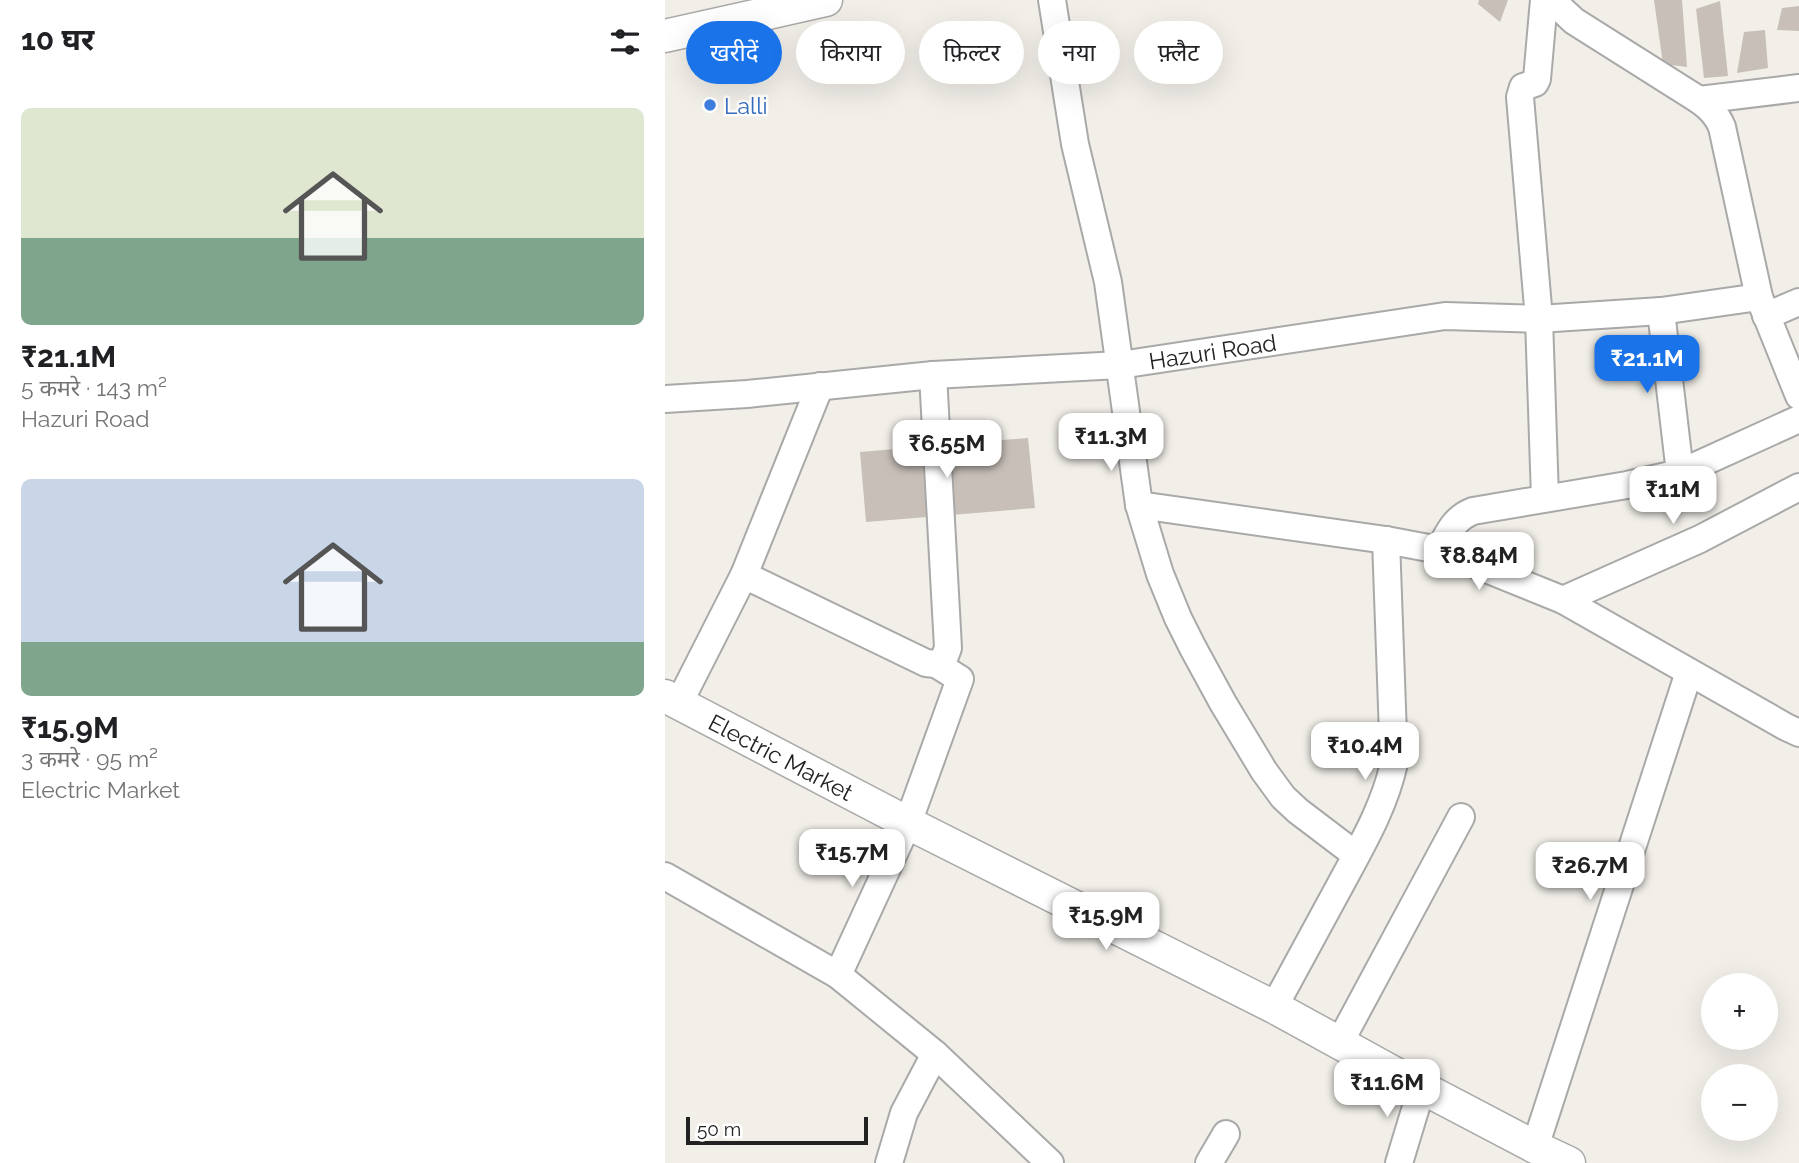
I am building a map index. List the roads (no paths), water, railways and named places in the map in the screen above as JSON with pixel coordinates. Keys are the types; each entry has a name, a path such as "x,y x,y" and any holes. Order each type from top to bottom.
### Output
{"street":[{"path":"665,36 826,0"},
{"path":"1052,0 1075,144 1108,282 1139,505 1160,574 1178,618 1223,703 1264,771 1297,811 1356,855"},
{"path":"1544,0 1537,79 1535,83 1523,87 1520,97 1539,319 1545,498"},
{"path":"1555,0 1574,21 1710,108 1722,127 1762,307 1799,396"},
{"path":"1699,100 1799,88"},
{"name":"Hazuri Road","path":"665,399 747,394 933,375 1121,365 1445,316 1539,319 1762,307 1799,302"},
{"path":"1661,311 1680,473"},
{"path":"744,575 926,663 941,663 948,648 933,375"},
{"path":"672,699 744,575 820,386"},
{"path":"1439,550 1456,520 1473,511 1627,485 1680,473 1799,419"},
{"path":"1563,600 1700,539 1799,487"},
{"path":"1139,505 1439,550 1563,600 1799,733"},
{"path":"1274,1007 1386,795 1394,763 1386,540"},
{"path":"838,975 908,823 960,679 936,664"},
{"path":"1535,1147 1689,672"},
{"name":"Electric Market","path":"672,699 908,823 1274,1007 1569,1163"},
{"path":"1340,1042 1461,817"},
{"path":"665,876 838,975 935,1054 1051,1163"},
{"path":"889,1163 904,1113 935,1054"},
{"path":"1399,1163 1422,1087"},
{"path":"1209,1163 1226,1134"}],"place":[{"name":"Lalli","path":"710,105"}]}
